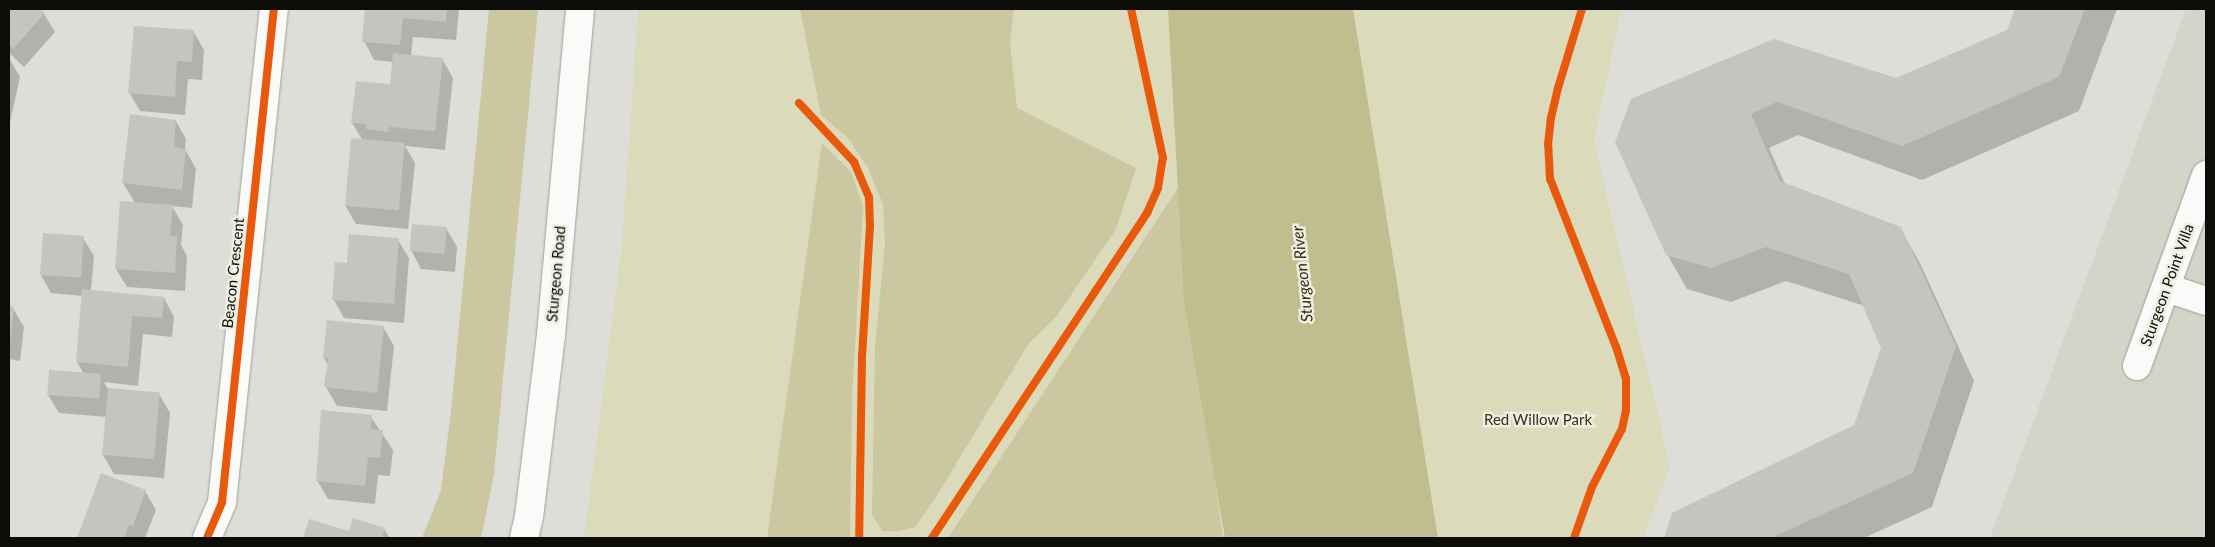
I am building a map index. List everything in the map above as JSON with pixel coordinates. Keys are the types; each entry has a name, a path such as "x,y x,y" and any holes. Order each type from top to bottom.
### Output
{"street":[{"name":"Beacon Crescent","path":"207,538 222,502 274,9"},
{"name":"Sturgeon Road","path":"524,538 529,517 551,335 580,9"},
{"name":"Sturgeon Point Villa","path":"2137,366 2167,288 2206,175"},
{"path":"2167,288 2206,301"}],"shaded area":[{"path":"489,9 538,9 494,474 481,538 422,538 441,490 451,411"},
{"path":"800,9 1014,9 1010,42 1017,108 1136,168 1116,229 1056,317 1029,343 936,497 915,527 898,531 882,531 872,514 875,347 885,243 883,204 868,168 848,138 821,115"},
{"path":"2186,9 2206,9 2206,538 1990,538"},
{"path":"822,143 851,172 863,206 852,397 850,538 767,538"},
{"path":"1178,188 1180,225 1223,538 948,538"}],"green space":[{"path":"638,9 1031,9 1051,11 1052,9 1168,9 1184,301 1225,538 584,538 622,245"},
{"name":"Red Willow Park","path":"1353,9 1621,9 1594,141 1670,466 1643,538 1438,538"}],"water":[{"name":"Sturgeon River","path":"1168,9 1353,9 1438,538 1225,538 1184,301"}],"building":[{"path":"9,9 40,9 45,13 13,49 9,45"},
{"path":"365,9 447,9 446,22 403,18 400,45 362,42"},
{"path":"2015,9 2085,9 2059,77 1902,146 1777,102 1751,114 1780,181 1901,227 1956,346 1913,473 1771,538 1664,538 1672,513 1854,425 1881,348 1849,274 1766,247 1711,268 1666,255 1615,142 1631,99 1774,39 1896,78 2007,30"},
{"path":"134,26 194,30 192,62 177,61 175,97 128,93"},
{"path":"393,53 443,58 435,131 389,127 388,132 366,129 366,124 351,123 356,81 390,84"},
{"path":"130,114 176,120 174,147 186,149 182,190 122,183"},
{"path":"351,138 405,143 399,210 345,206"},
{"path":"120,201 173,205 170,236 177,236 175,273 115,269"},
{"path":"412,224 447,227 445,254 410,251"},
{"path":"43,233 84,236 81,278 40,275"},
{"path":"349,234 399,238 394,304 332,300 335,262 347,263"},
{"path":"82,289 164,297 162,318 132,316 128,367 76,362"},
{"path":"9,306 14,307 10,342 9,342"},
{"path":"327,320 384,326 377,393 324,387 328,359 323,358"},
{"path":"49,370 101,374 99,399 47,395"},
{"path":"108,388 160,393 154,459 102,455"},
{"path":"321,410 372,415 371,429 383,430 380,458 368,457 365,486 316,481"},
{"path":"101,473 146,490 133,526 129,525 124,538 77,538"},
{"path":"353,518 385,528 382,538 303,538 309,519 349,531"}],"cycle path":[{"path":"207,538 222,502 274,9"},
{"path":"932,538 1147,213 1158,188 1163,158 1131,9"},
{"path":"1574,538 1592,487 1622,429 1626,410 1626,379 1616,347 1550,179 1548,145 1551,118 1582,9"},
{"path":"799,103 854,162 869,197 870,226 862,357 859,538"}]}
